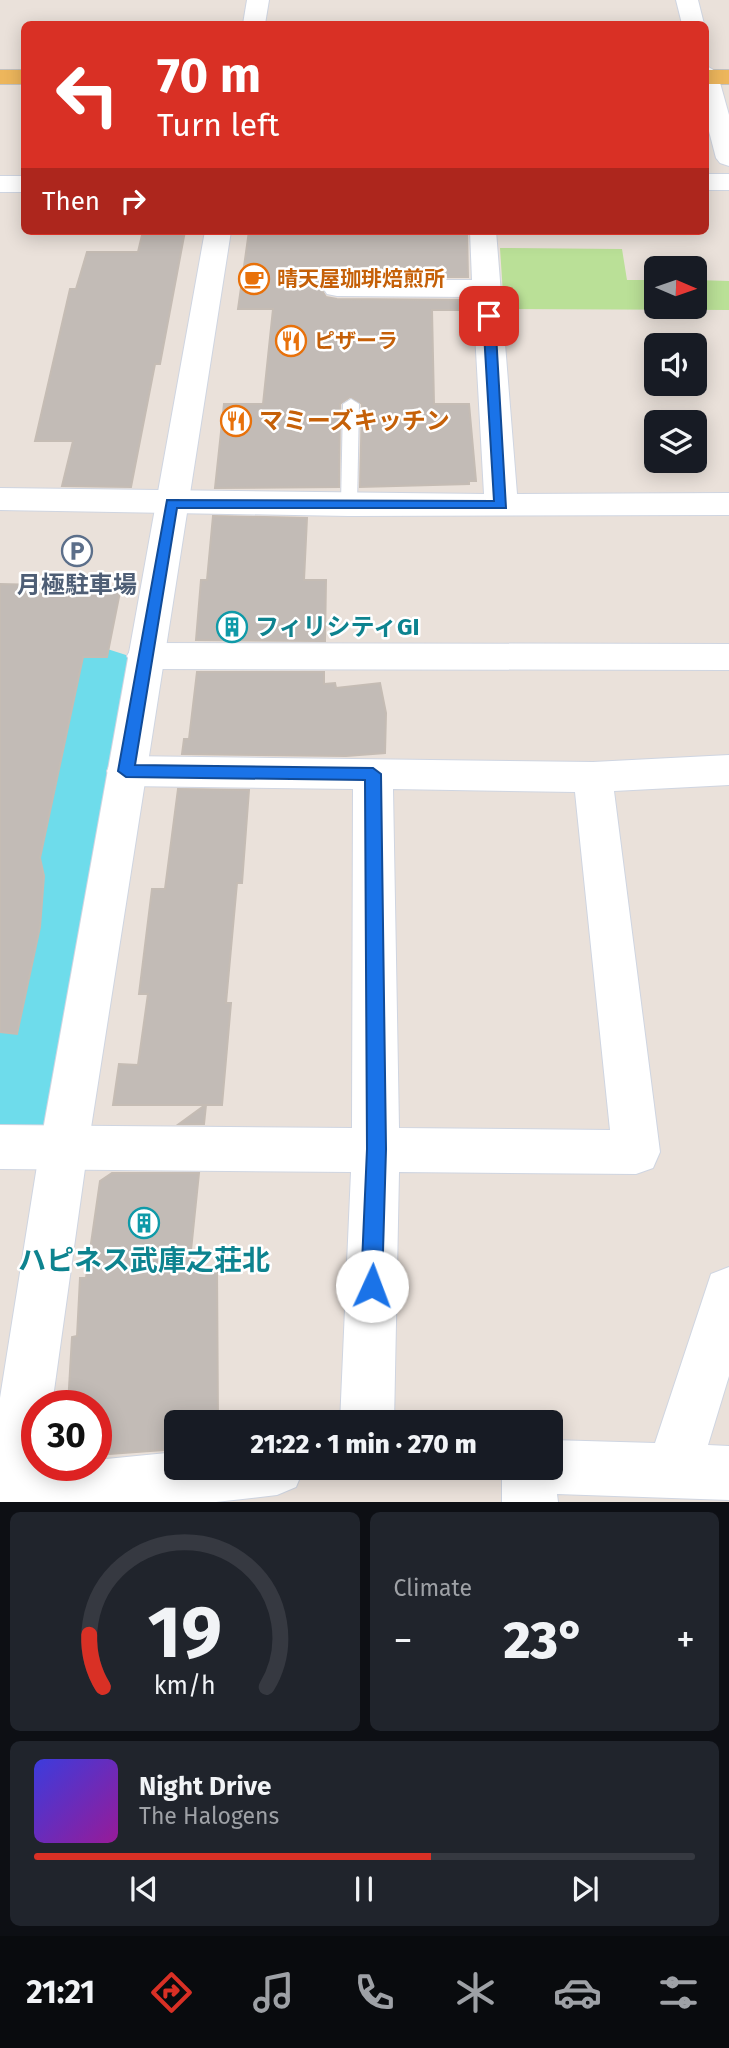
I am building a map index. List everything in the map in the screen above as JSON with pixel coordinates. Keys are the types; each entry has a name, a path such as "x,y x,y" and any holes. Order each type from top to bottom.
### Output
{"main road":[{"path":"0,77 21,77"}],"street":[{"path":"254,21 258,0"},
{"path":"687,0 692,21"},
{"path":"712,76 711,114 729,158"},
{"path":"709,183 729,182"},
{"path":"0,185 21,184"},
{"path":"174,1480 11,1499 64,1147 217,235"},
{"path":"483,235 501,505"},
{"path":"337,288 487,289"},
{"path":"0,499 349,505 729,504"},
{"path":"145,656 729,657"},
{"path":"126,771 593,777 729,770"},
{"path":"367,1410 376,1149 373,774"},
{"path":"0,1146 636,1152 593,777"},
{"path":"673,1471 729,1292"},
{"path":"563,1467 729,1473"},
{"path":"529,1480 530,1502"}],"lane":[{"path":"349,505 351,404"}],"green space":[{"path":"500,248 622,249 627,280 644,280 644,310 504,309"},
{"path":"707,280 729,281 729,310 707,310"}],"building":[{"path":"142,235 184,235 160,364 155,364 131,487 62,486 73,441 35,441 70,289 76,289 87,252 138,252"},
{"path":"248,235 467,235 468,277 337,277 325,281 321,289 326,297 337,299 469,300 469,310 432,310 434,404 469,404 476,481 469,481 469,484 360,487 362,404 350,397 340,404 339,487 215,488 224,404 263,404 273,309 238,309"},
{"path":"213,516 307,518 304,580 326,580 325,641 196,640 201,580 207,580"},
{"path":"0,584 121,587 107,657 83,657 40,858 44,876 40,927 17,1034 0,1032"},
{"path":"197,672 324,672 324,684 335,683 336,688 380,683 386,713 385,753 346,756 182,754 184,739 189,739"},
{"path":"178,789 249,790 242,883 237,883 226,1003 231,1003 222,1105 206,1105 204,1124 179,1124 205,1105 113,1105 119,1064 138,1065 148,994 139,994 152,889 165,889"},
{"path":"112,1173 199,1173 189,1270 217,1268 218,1410 164,1410 164,1450 112,1454 112,1390 69,1390 72,1337 77,1336 80,1278 86,1278 100,1181"}],"waterway":[{"path":"0,1104 12,1105 24,1097 98,675"}],"place":[{"name":"晴天屋珈琲焙煎所","path":"254,279"},
{"name":"ピザーラ","path":"291,341"},
{"name":"マミーズキッチン","path":"236,421"},
{"name":"月極駐車場","path":"77,551"},
{"name":"フィリシティGI","path":"232,627"},
{"name":"ハピネス武庫之荘北","path":"144,1223"}],"route":[{"path":"372,1286 376,1149 373,774 126,771 171,503 501,505 489,316"}]}
